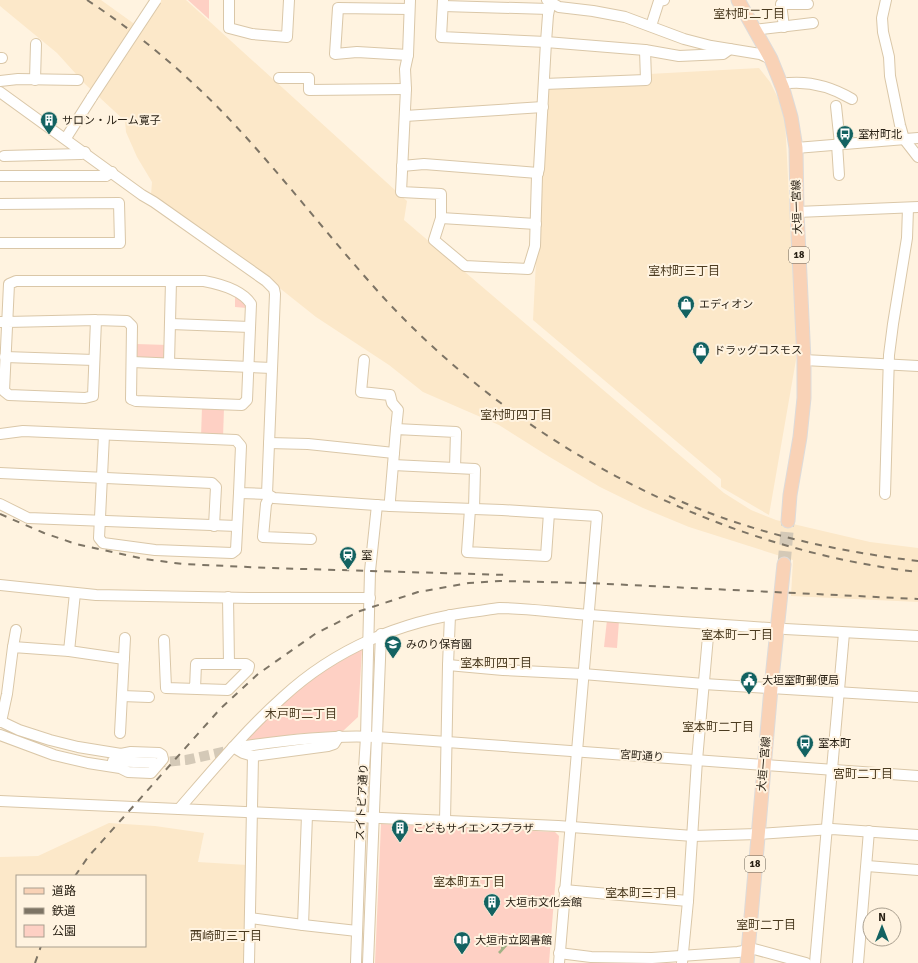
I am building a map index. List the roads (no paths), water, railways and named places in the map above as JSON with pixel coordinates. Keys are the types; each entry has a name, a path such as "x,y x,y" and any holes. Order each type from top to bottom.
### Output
{"main road":[{"name":"大垣一宮線","path":"738,0 771,59 781,84 791,117 796,148 797,212 804,360 804,398 800,437 790,495 788,521"},
{"name":"大垣一宮線","path":"748,956 771,688 784,564"}],"street":[{"path":"66,138 156,0"},
{"path":"229,0 229,28 252,34 287,37 289,0 278,0"},
{"path":"651,26 659,1 664,0"},
{"path":"886,0 882,18 883,32 889,57 890,76 904,139 918,157"},
{"path":"730,49 723,54 679,56 645,50 546,42 441,37 443,3 549,3 559,7 593,6 684,39 760,54 771,59"},
{"path":"408,55 356,52 336,54 338,8 409,4 408,55 405,69 406,89 401,192 441,194 441,218 434,240 465,266 528,269 535,246 537,176 540,169 549,3"},
{"path":"784,26 781,4 808,4"},
{"path":"754,30 813,23"},
{"path":"35,80 36,44"},
{"path":"544,84 646,80 645,50"},
{"path":"280,78 309,78 309,90 406,89"},
{"path":"0,81 78,80"},
{"path":"781,84 794,82 817,84 841,92 852,99"},
{"path":"0,92 66,138 142,195 266,281 274,289 268,495 263,537 310,539"},
{"path":"836,106 839,175"},
{"path":"405,116 543,107"},
{"path":"796,148 918,138"},
{"path":"4,156 81,154 85,152"},
{"path":"402,166 424,164 538,173"},
{"path":"0,176 106,176 112,172"},
{"path":"0,204 119,203 120,243 0,243"},
{"path":"797,212 913,208 893,324 884,494"},
{"path":"441,218 536,224"},
{"path":"3,322 96,320 127,321 132,326 131,399 234,405 242,405 247,400 251,304 248,300 230,288 204,281 16,281 9,284 3,322 5,357 4,391 9,395 85,398 93,396 96,320"},
{"path":"169,363 171,281"},
{"path":"171,324 250,327"},
{"path":"5,357 94,360"},
{"path":"364,360 362,392 390,395 392,404 398,410 390,506"},
{"path":"804,360 918,366"},
{"path":"132,362 272,368"},
{"path":"396,429 456,432 455,468"},
{"path":"0,434 23,431 236,440 240,446 236,550 232,553 155,550 103,543 99,538 104,435"},
{"path":"269,443 308,444 394,454"},
{"path":"394,465 475,469 467,552 546,556 549,513"},
{"path":"0,473 212,483 216,487 214,526"},
{"path":"239,493 268,495 274,498 390,506 597,516 583,674 578,752 564,890 559,958 591,957 682,959 748,956 754,949 806,963"},
{"path":"0,504 28,518 237,526"},
{"name":"スイトピア通り","path":"356,963 361,817 366,737 370,571 377,505"},
{"path":"0,585 96,595 228,598 370,598"},
{"path":"69,652 75,593"},
{"path":"228,598 229,664"},
{"path":"179,809 233,747 289,692 332,660 369,640 381,634 424,620 500,608 709,625 769,628"},
{"path":"445,821 450,615"},
{"path":"682,959 688,901 697,760 709,625"},
{"path":"785,628 918,636"},
{"path":"0,724 7,694 16,630"},
{"path":"815,963 844,632"},
{"path":"368,963 381,634"},
{"path":"120,732 125,638"},
{"path":"164,640 166,688 195,689 228,690 248,670 249,666 246,664 196,664 195,689"},
{"path":"13,647 69,652 124,660"},
{"path":"448,665 704,684 918,697"},
{"path":"122,696 149,697"},
{"path":"0,724 50,740 78,747 121,754 131,752 159,753 162,755 163,759 151,774 128,772 120,768 88,763 54,754 0,735"},
{"path":"0,724 27,739 80,754 117,762 155,763"},
{"path":"233,747 243,753 253,756 328,746 334,744 339,736"},
{"name":"宮町通り","path":"246,746 298,739 339,736 377,737 918,776"},
{"path":"249,963 253,756"},
{"path":"0,800 571,827 693,836 758,834 826,829 918,835"},
{"path":"303,925 307,815"},
{"path":"858,963 870,831"},
{"path":"867,866 918,870"},
{"path":"564,890 688,901"},
{"path":"250,918 357,931"}],"tunnel":[{"path":"784,564 788,521"},
{"path":"155,763 186,760 236,749"}],"railway":[{"path":"87,0 150,46 208,98 262,155 383,297 437,351 496,400 559,443 626,482 697,514 769,540 843,560 918,572"},
{"path":"669,496 699,509 760,530 822,546 918,561"},
{"path":"0,514 44,533 76,544 144,559 183,564 508,575"},
{"path":"76,875 88,857 221,708 258,674 315,634 360,611 418,592 469,583 500,581 588,583 918,599"},
{"path":"35,963 41,947"}],"place":[{"name":"サロン・ルーム寛子","path":"49,135"},
{"name":"室村町北","path":"845,149"},
{"name":"エディオン","path":"686,319"},
{"name":"ドラッグコスモス","path":"701,365"},
{"name":"室","path":"348,570"},
{"name":"みのり保育園","path":"393,659"},
{"name":"大垣室町郵便局","path":"749,695"},
{"name":"室本町","path":"805,758"},
{"name":"こどもサイエンスプラザ","path":"400,843"},
{"name":"大垣市文化会館","path":"492,917"},
{"name":"大垣市立図書館","path":"462,955"}],"district":[{"name":"室村町二丁目","path":"749,14"},
{"name":"室村町三丁目","path":"684,271"},
{"name":"室村町四丁目","path":"516,415"},
{"name":"室本町一丁目","path":"737,635"},
{"name":"室本町四丁目","path":"496,663"},
{"name":"木戸町二丁目","path":"301,714"},
{"name":"室本町二丁目","path":"718,727"},
{"name":"宮町二丁目","path":"863,774"},
{"name":"室本町五丁目","path":"469,882"},
{"name":"室本町三丁目","path":"641,893"},
{"name":"室町二丁目","path":"766,925"},
{"name":"西崎町三丁目","path":"226,936"}]}
